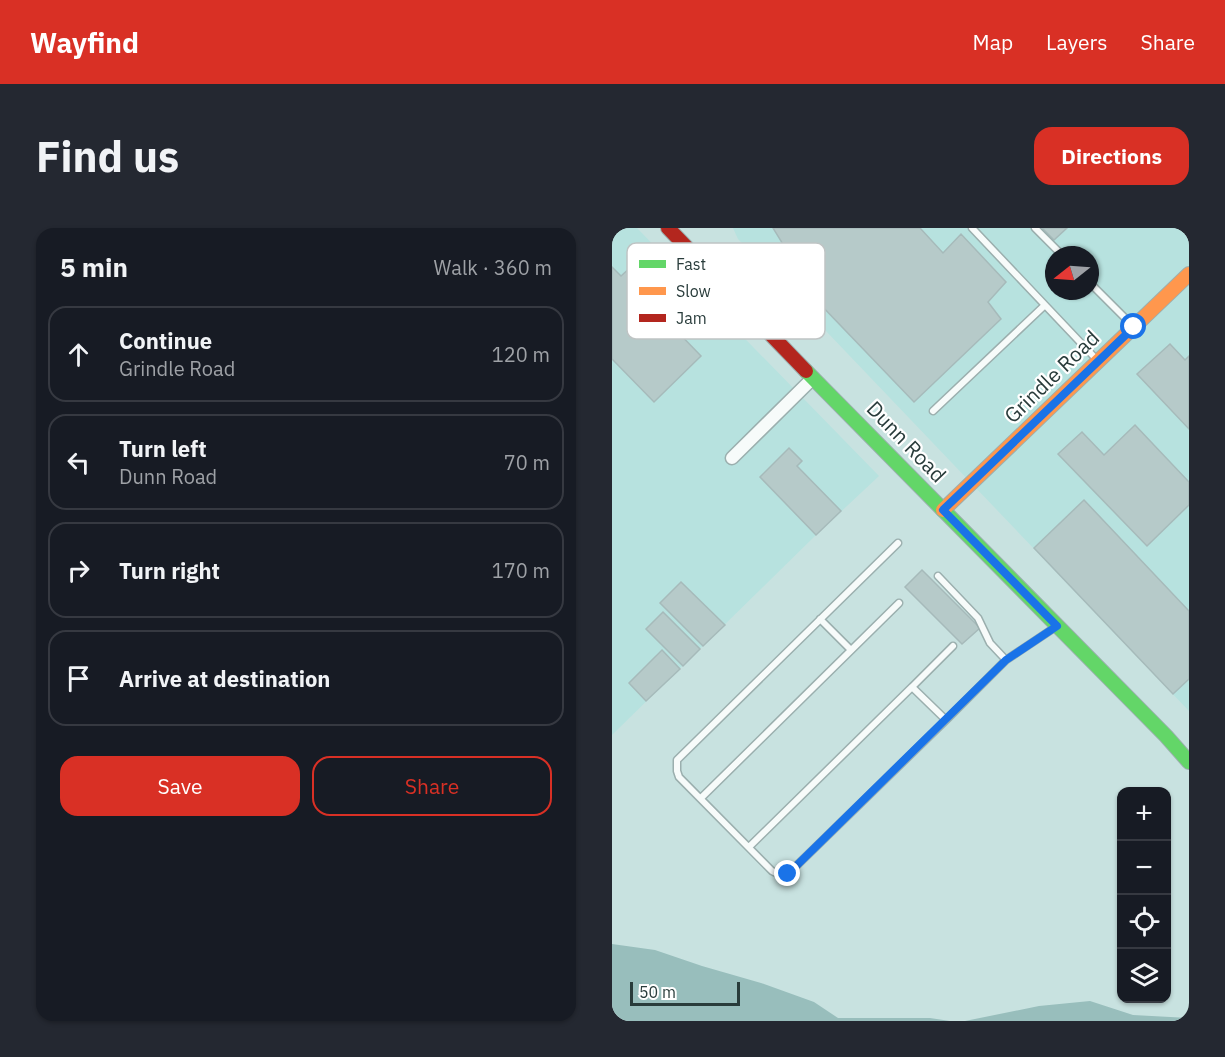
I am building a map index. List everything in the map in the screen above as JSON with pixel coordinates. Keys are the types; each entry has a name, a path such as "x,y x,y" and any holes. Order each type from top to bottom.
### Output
{"street":[{"name":"Dunn Road","path":"668,228 682,243"},
{"name":"Grindle Road","path":"943,510 1189,274"},
{"name":"Dunn Road","path":"775,339 1189,762"},
{"path":"732,458 813,378"}],"lane":[{"path":"972,228 1098,362"},
{"path":"1035,228 1053,246"},
{"path":"1099,292 1134,327"},
{"path":"933,411 1045,305"},
{"path":"898,543 677,760 679,777 772,871 780,875 788,874 1006,660 1057,626"},
{"path":"938,576 978,618 990,643 1006,660"},
{"path":"701,798 899,603"},
{"path":"820,619 851,651"},
{"path":"749,847 953,646"},
{"path":"912,687 946,720"}],"shaded area":[{"path":"612,228 637,228 652,243 627,243 627,339 745,339 879,476 612,735"},
{"path":"733,228 1189,228 1189,711 825,330 825,243 742,243"},
{"path":"612,944 655,950 761,983 814,1002 838,1018 930,1018 950,1021 612,1021"},
{"path":"1090,1001 1133,1015 1189,1018 1189,1021 965,1021 1039,1006"}],"building":[{"path":"773,228 920,228 943,253 961,234 1006,282 988,302 1001,319 914,402 825,309 825,243 782,243"},
{"path":"1042,228 1067,228 1054,240"},
{"path":"612,267 621,276 627,271 627,339 685,339 701,356 654,402 612,359"},
{"path":"1170,344 1185,360 1189,356 1189,429 1137,374"},
{"path":"1135,425 1189,482 1189,505 1147,546 1058,454 1082,432 1104,455"},
{"path":"789,448 802,461 797,466 841,511 816,535 760,477"},
{"path":"1084,500 1189,611 1189,679 1173,694 1034,548"},
{"path":"922,570 980,628 962,644 905,587"},
{"path":"681,582 725,625 703,646 660,603"},
{"path":"663,612 700,649 683,666 646,629"},
{"path":"662,650 680,669 646,701 629,683"}],"traffic: fast":[{"path":"806,371 1189,762"}],"traffic: slow":[{"path":"943,510 1189,274"}],"traffic: jam":[{"path":"668,228 682,243"},
{"path":"775,339 806,371"}],"route":[{"path":"788,874 1006,660 1057,626 943,510 1134,327"}]}
